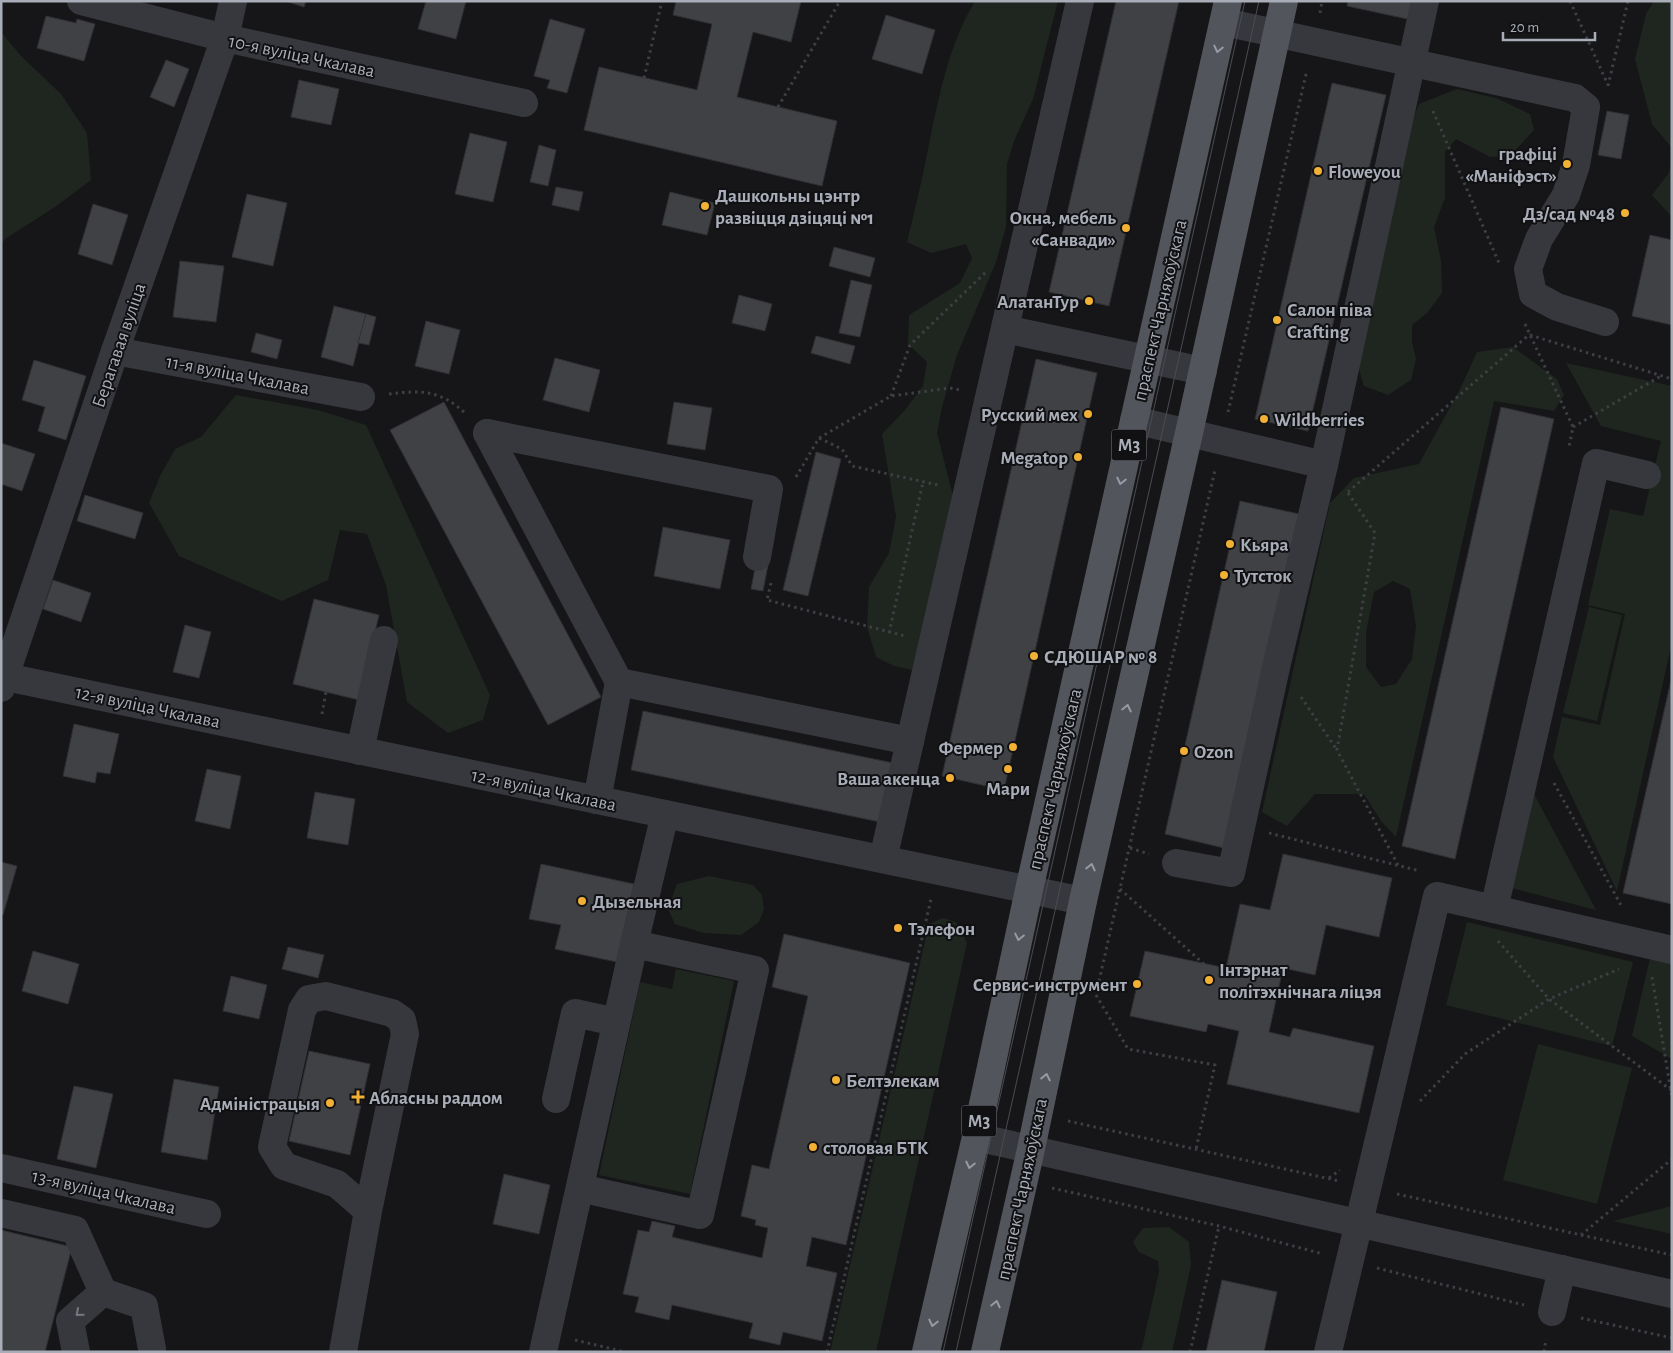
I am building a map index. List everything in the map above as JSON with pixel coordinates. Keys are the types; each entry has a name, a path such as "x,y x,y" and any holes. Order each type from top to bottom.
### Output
{"main road":[{"name":"праспект Чарняхоўскага","path":"985,1352 1031,1149 1083,901 1203,371 1284,1"},
{"name":"праспект Чарняхоўскага","path":"926,1352 976,1137 1029,890 1226,12"}],"street":[{"name":"10-я вуліца Чкалава","path":"81,1 225,38 524,103"},
{"name":"Берагавая вуліца","path":"3,682 115,351 225,38 234,1"},
{"path":"883,859 1080,1"},
{"path":"1176,863 1231,873 1277,663 1324,465 1425,1"},
{"path":"1226,12 1276,33 1575,98 1586,107 1576,165 1566,195 1539,240 1528,270 1527,306 1557,307 1605,322"},
{"path":"1005,329 1203,371"},
{"name":"11-я вуліца Чкалава","path":"115,351 360,397"},
{"path":"1134,420 1324,465"},
{"path":"486,433 769,489 757,557"},
{"path":"486,433 619,682 596,800"},
{"path":"1494,909 1596,463 1647,475"},
{"path":"360,751 384,640"},
{"name":"12-я вуліца Чкалава","path":"3,682 360,751 1083,901"},
{"path":"619,682 910,741"},
{"path":"545,1343 616,1022 666,814"},
{"path":"1328,1352 1437,896 1672,950"},
{"path":"580,1188 700,1215 755,970 634,944"},
{"path":"343,1352 368,1211 406,1034 402,1020 392,1013 326,996 309,999 302,1010 272,1147 284,1166 336,1184 368,1211"},
{"path":"556,1100 575,1013 616,1022"},
{"path":"976,1137 1672,1294"},
{"name":"13-я вуліца Чкалава","path":"1,1168 207,1214"},
{"path":"1,1212 75,1230 103,1292 144,1306 155,1351"},
{"path":"1552,1312 1562,1269"},
{"path":"76,1352 70,1321 103,1292"}],"path":[{"path":"644,78 662,1"},
{"path":"778,107 840,1"},
{"path":"1098,985 1322,1"},
{"path":"1570,1 1608,86"},
{"path":"1586,107 1608,86 1628,1"},
{"path":"1431,107 1502,271"},
{"path":"891,396 910,346 998,261 1023,247"},
{"path":"1527,306 1530,335"},
{"path":"1527,306 1530,335 1573,427 1661,376"},
{"path":"1530,335 1672,378"},
{"path":"1337,750 1375,533 1348,493 1530,335"},
{"path":"769,489 789,489 819,438 891,396 950,388 989,397"},
{"path":"360,397 410,392 434,393 457,405 486,433"},
{"path":"819,438 842,449 852,466 967,492"},
{"path":"889,633 923,482"},
{"path":"771,581 768,600 889,633 932,642"},
{"path":"1277,663 1337,750 1398,865"},
{"path":"1532,742 1649,957 1672,1098"},
{"path":"1120,889 1204,964"},
{"path":"827,1352 932,895"},
{"path":"1418,1103 1465,1054 1549,999 1622,968"},
{"path":"1094,1004 1096,995 1128,1049 1215,1065 1196,1149"},
{"path":"1051,1188 1068,1121"},
{"path":"1329,1178 1377,1144"},
{"path":"1190,1352 1226,1194"},
{"path":"1581,1235 1672,1255"},
{"path":"545,1343 625,1352"}],"shaded area":[{"path":"975,1 1058,1 1033,99 1014,141 1007,164 1006,227 996,262 957,355 942,407 937,433 954,500 922,672 894,666 876,657 867,627 869,587 889,553 896,517 882,434 905,410 923,386 927,362 908,344 909,315 960,283 972,258 966,244 931,253 907,242 946,71 958,35"},
{"path":"1654,1 1672,1 1672,148 1652,124 1635,59 1646,14"},
{"path":"1,32 22,57 61,94 87,133 91,180 55,207 5,239 1,244"},
{"path":"1457,89 1496,98 1530,114 1534,130 1510,156 1490,157 1456,139 1445,152 1445,198 1434,227 1441,260 1442,293 1427,313 1412,325 1412,341 1416,359 1411,380 1388,395 1364,386 1356,359 1399,153 1419,104"},
{"path":"1672,163 1672,217 1652,195 1668,174"},
{"path":"1513,347 1557,379 1564,395 1554,411 1494,401 1396,837 1381,821 1364,794 1315,794 1287,826 1262,812 1330,503 1354,478 1419,464 1460,389 1477,352","holes":["1393,581 1410,589 1416,626 1412,659 1396,684 1381,687 1366,667 1366,633 1374,592"]},
{"path":"1566,363 1672,386 1672,642 1617,891 1553,757 1562,717 1600,725 1625,614 1588,605 1610,509 1643,516 1661,441 1601,426"},
{"path":"236,395 318,410 366,425 490,695 483,720 448,733 407,702 386,585 367,534 340,530 328,580 282,601 179,556 149,503 160,476 175,449 201,437"},
{"path":"1589,607 1622,615 1597,721 1563,713"},
{"path":"1534,794 1596,910 1512,888"},
{"path":"709,876 753,885 762,895 764,909 759,922 741,935 704,933 675,924 668,909 677,884"},
{"path":"943,918 956,922 967,943 876,1352 830,1352 929,924"},
{"path":"1467,922 1633,962 1612,1046 1446,1005"},
{"path":"1650,958 1672,962 1672,1059 1632,1036"},
{"path":"676,969 734,981 690,1194 599,1175 640,982 672,989"},
{"path":"1538,1044 1632,1068 1597,1204 1503,1180"},
{"path":"1672,1206 1672,1234 1613,1221"},
{"path":"1169,1227 1189,1242 1191,1265 1172,1352 1141,1352 1159,1272 1158,1261 1139,1252 1133,1242 1143,1228"}],"building":[{"path":"285,1 306,1 304,7"},
{"path":"426,1 466,1 456,39 418,29"},
{"path":"676,1 801,1 791,42 753,32 737,97 837,121 822,186 584,130 599,67 697,90 712,24 673,15"},
{"path":"1116,1 1179,1 1109,306 1049,292"},
{"path":"1348,1 1416,1 1412,20 1347,6"},
{"path":"886,15 935,30 922,74 872,59"},
{"path":"46,16 76,23 77,19 95,24 84,61 37,48"},
{"path":"550,19 585,29 567,93 547,88 550,80 534,76"},
{"path":"166,60 189,69 174,107 150,97"},
{"path":"299,80 339,89 331,125 291,117"},
{"path":"1332,83 1386,95 1308,431 1255,419"},
{"path":"1607,111 1629,115 1621,159 1598,155"},
{"path":"470,133 507,142 493,202 455,194"},
{"path":"539,145 556,150 548,186 530,182"},
{"path":"556,187 583,192 579,211 552,205"},
{"path":"670,192 715,203 707,235 662,225"},
{"path":"247,194 287,203 273,266 232,257"},
{"path":"93,204 128,215 112,265 78,254"},
{"path":"1650,235 1672,240 1672,325 1632,316"},
{"path":"834,247 875,258 870,277 829,266"},
{"path":"180,261 224,266 216,322 173,317"},
{"path":"851,280 872,285 860,337 839,333"},
{"path":"739,295 772,304 765,331 732,323"},
{"path":"334,306 366,314 353,366 321,357"},
{"path":"366,314 376,317 369,345 358,343"},
{"path":"426,321 460,330 449,374 415,366"},
{"path":"256,333 282,340 277,359 251,352"},
{"path":"816,336 855,346 850,364 811,353"},
{"path":"555,358 600,370 589,412 543,400"},
{"path":"1036,359 1097,373 1004,790 942,776"},
{"path":"34,360 86,376 66,440 38,431 45,407 22,400"},
{"path":"444,402 601,697 548,725 390,430"},
{"path":"674,402 712,408 705,450 667,444"},
{"path":"1501,407 1554,419 1455,859 1402,846"},
{"path":"1,443 35,454 22,491 1,484"},
{"path":"816,452 841,459 808,596 783,590"},
{"path":"85,495 143,513 135,539 77,521"},
{"path":"1240,501 1299,514 1224,848 1165,834"},
{"path":"663,527 730,540 720,589 654,576"},
{"path":"756,563 768,565 763,591 751,589"},
{"path":"53,580 91,593 81,622 43,609"},
{"path":"314,599 379,615 359,700 293,684"},
{"path":"185,625 211,632 199,678 173,672"},
{"path":"1672,676 1672,904 1623,893"},
{"path":"643,711 893,763 880,822 631,770"},
{"path":"74,724 119,734 110,774 97,772 95,783 63,776"},
{"path":"207,769 241,776 230,829 195,821"},
{"path":"315,792 355,799 348,845 307,838"},
{"name":"Інтэрнат політэхнічнага ліцэя","path":"1283,854 1392,878 1379,937 1326,925 1315,975 1283,968 1269,1032 1290,1037 1293,1028 1374,1046 1359,1113 1227,1084 1239,1031 1208,1024 1206,1032 1130,1016 1145,951 1226,968 1240,904 1270,910"},
{"path":"1,862 17,866 3,915 1,914"},
{"name":"Дызельная","path":"541,864 634,884 617,962 555,949 561,925 529,919"},
{"name":"Белтэлекам","path":"784,934 910,963 846,1245 812,1237 806,1266 837,1273 822,1341 783,1332 780,1345 749,1338 753,1323 672,1305 669,1320 635,1312 639,1297 623,1294 638,1230 649,1232 652,1221 675,1226 672,1237 762,1258 768,1228 755,1225 756,1220 741,1216 752,1165 769,1169 808,996 772,987"},
{"path":"288,947 324,955 318,978 282,969"},
{"path":"33,951 79,964 68,1004 22,991"},
{"path":"231,976 267,985 259,1019 223,1011"},
{"name":"Адміністрацыя","path":"309,1051 370,1064 350,1155 289,1141"},
{"path":"174,1079 219,1087 207,1160 161,1152"},
{"path":"74,1086 113,1094 96,1168 57,1159"},
{"path":"504,1174 550,1185 539,1234 493,1224"},
{"path":"1,1230 72,1247 45,1352 1,1352"},
{"path":"1222,1280 1277,1292 1264,1352 1206,1352"}],"tram line":[{"path":"943,1352 1245,1"},
{"path":"956,1352 1259,1"}],"place":[{"name":"графіці «Маніфэст»","path":"1567,164"},
{"name":"Floweyou","path":"1318,171"},
{"name":"Дашкольны цэнтр развіцця дзіцяці №1","path":"705,206"},
{"name":"Дз/сад №48","path":"1625,213"},
{"name":"Окна, мебель «Санвади»","path":"1126,228"},
{"name":"АлатанТур","path":"1089,301"},
{"name":"Салон піва Crafting","path":"1277,320"},
{"name":"Русский мех","path":"1088,414"},
{"name":"Wildberries","path":"1264,419"},
{"name":"Megatop","path":"1078,457"},
{"name":"Кьяра","path":"1230,544"},
{"name":"Тутсток","path":"1224,575"},
{"name":"СДЮШАР № 8","path":"1034,656"},
{"name":"Фермер","path":"1013,747"},
{"name":"Ozon","path":"1184,751"},
{"name":"Мари","path":"1008,769"},
{"name":"Ваша акенца","path":"950,778"},
{"name":"Дызельная","path":"582,901"},
{"name":"Тэлефон","path":"898,928"},
{"name":"Інтэрнат політэхнічнага ліцэя","path":"1209,980"},
{"name":"Сервис-инструмент","path":"1137,984"},
{"name":"Белтэлекам","path":"836,1080"},
{"name":"Абласны раддом","path":"358,1097"},
{"name":"Адміністрацыя","path":"330,1103"},
{"name":"столовая БТК","path":"813,1147"}]}
